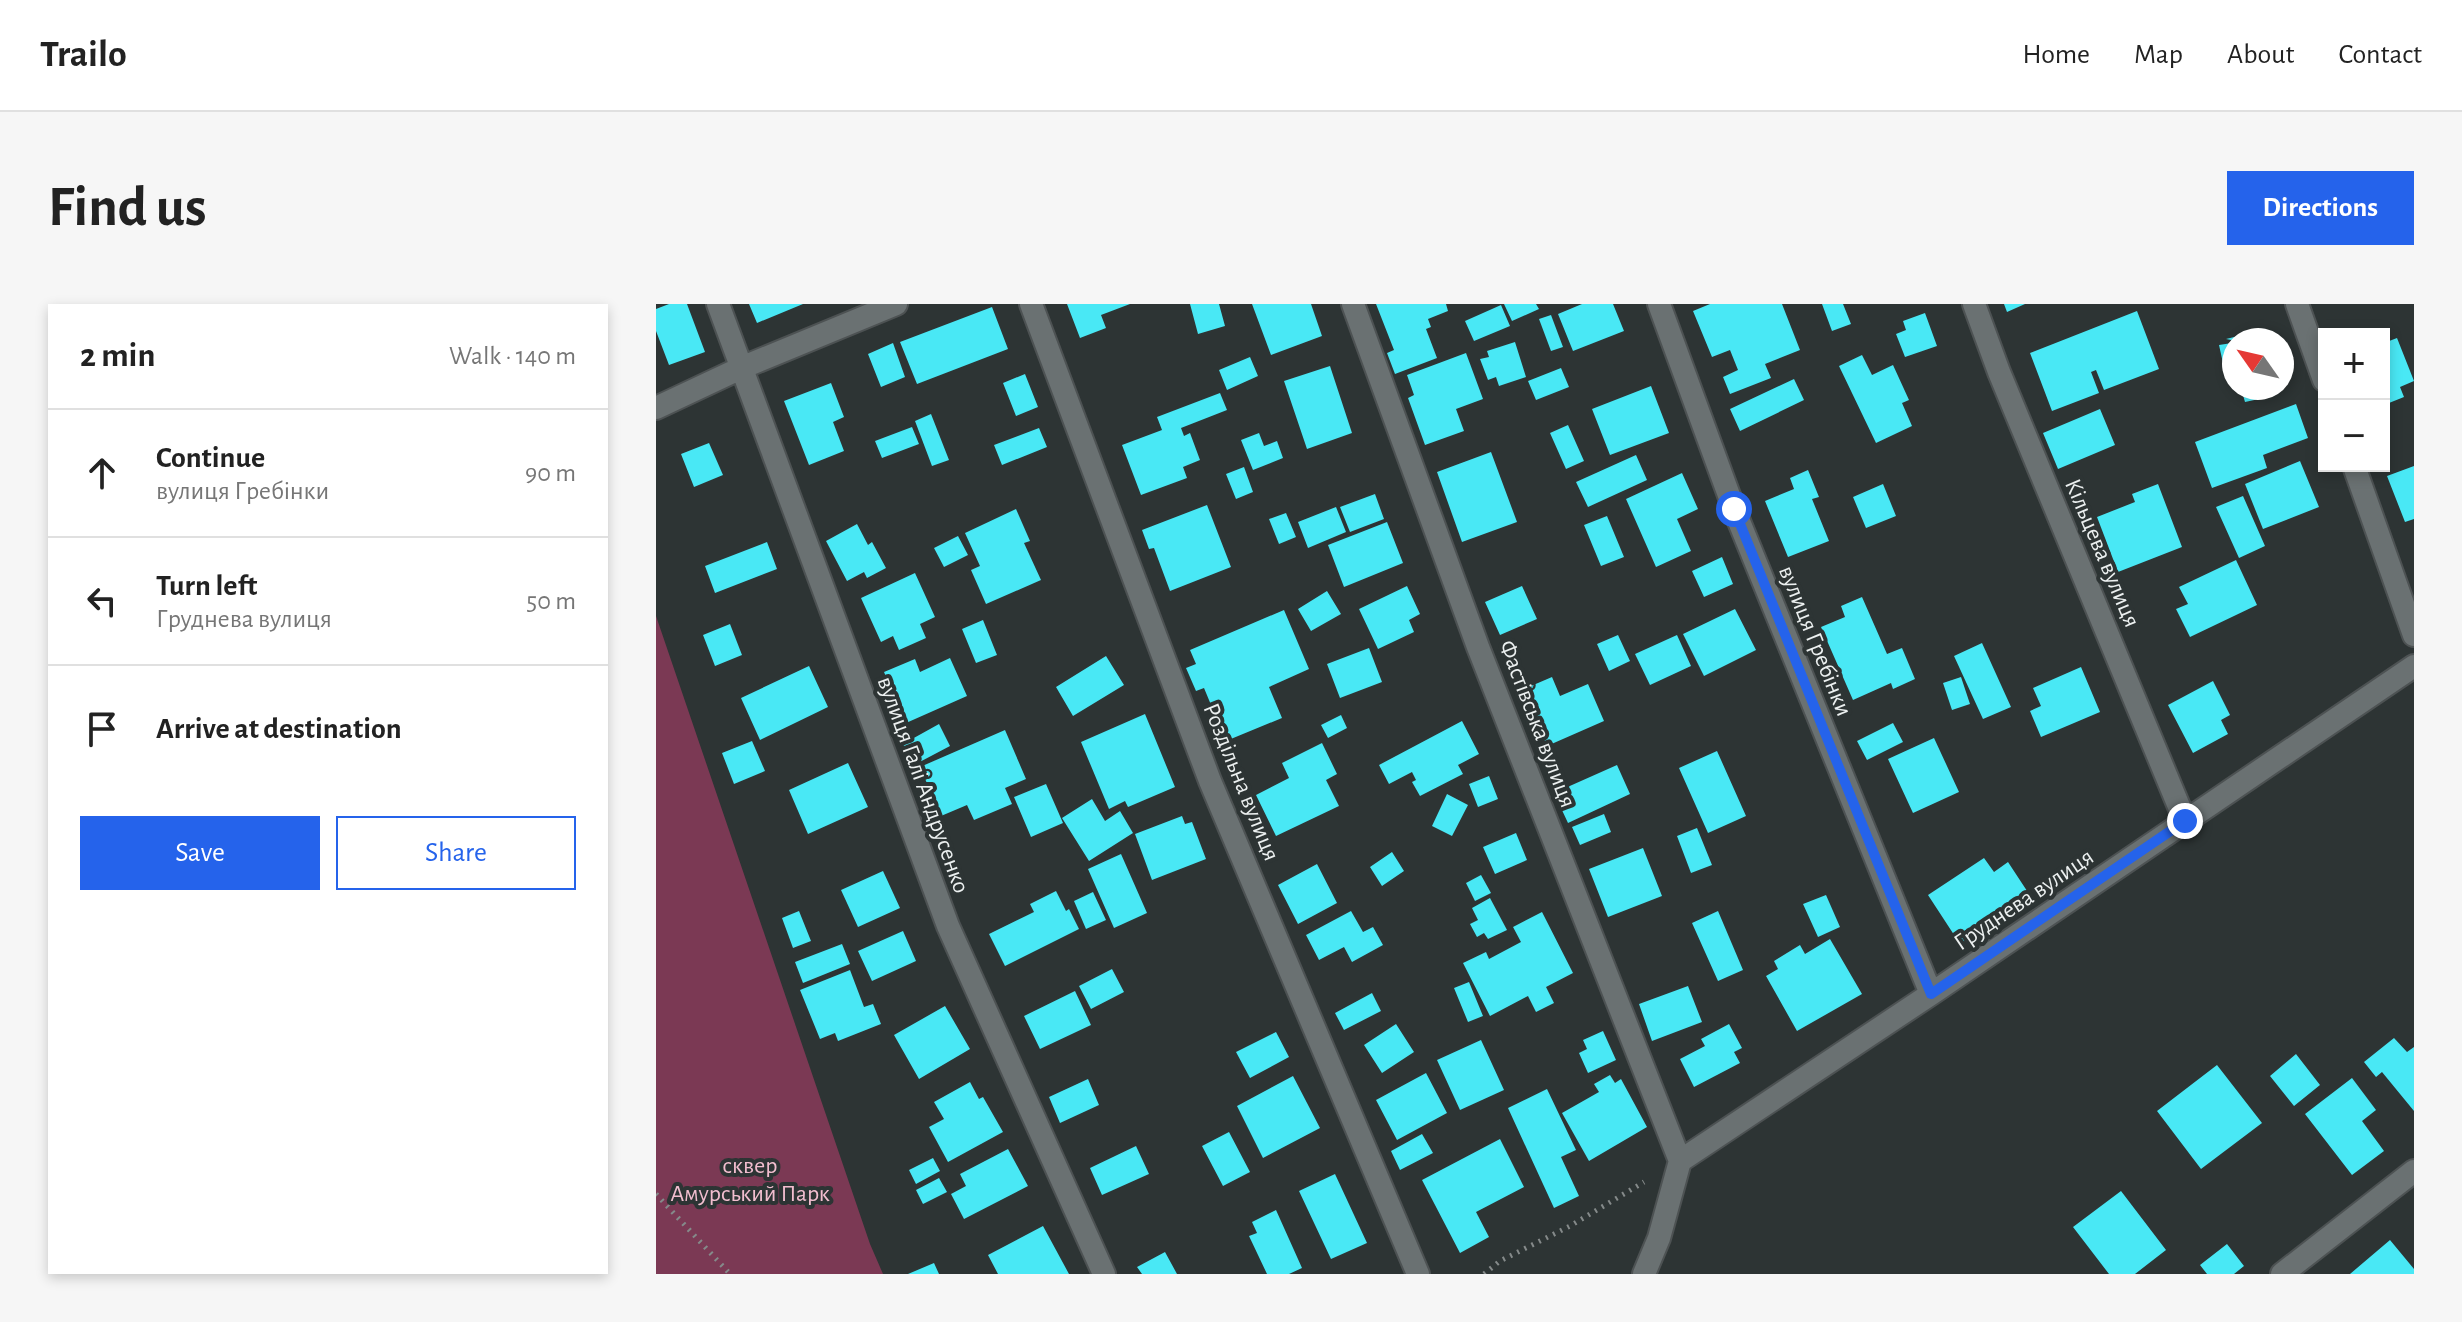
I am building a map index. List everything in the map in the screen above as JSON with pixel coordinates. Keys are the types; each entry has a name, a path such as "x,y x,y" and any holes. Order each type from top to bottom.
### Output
{"street":[{"name":"вулиця Галі Андрусенко","path":"718,304 948,926 1104,1274"},
{"path":"656,408 741,368 896,304"},
{"name":"Роздільна вулиця","path":"1031,304 1210,781 1418,1274"},
{"name":"Фастівська вулиця","path":"1353,304 1478,647 1680,1161"},
{"name":"вулиця Гребінки","path":"1659,304 1734,509 1931,994"},
{"name":"Кільцева вулиця","path":"1974,304 1999,372 2185,821"},
{"path":"2297,304 2318,363"},
{"path":"2356,472 2414,635"},
{"name":"Груднева вулиця","path":"1680,1161 2414,666"},
{"path":"1644,1274 1659,1238 1680,1161"},
{"path":"2282,1274 2414,1171"}],"path":[{"path":"1484,1274 1500,1261 1570,1226 1680,1161"},
{"path":"656,1194 730,1274"}],"green space":[{"name":"сквер Амурський Парк","path":"656,616 870,1244 883,1274 656,1274"}],"building":[{"path":"669,304 687,304 705,352 669,365 656,331 656,309"},
{"path":"749,304 803,304 757,323"},
{"path":"1067,304 1130,304 1101,315 1106,328 1080,338"},
{"path":"1190,304 1219,304 1225,326 1198,334"},
{"path":"1252,304 1311,304 1322,336 1271,355"},
{"path":"1376,304 1446,304 1448,311 1428,319 1431,327 1426,329 1437,358 1395,374 1387,353 1394,350"},
{"path":"1504,304 1536,304 1539,309 1512,321"},
{"path":"1582,304 1613,304 1624,331 1573,351 1558,314"},
{"path":"1710,304 1782,304 1800,350 1765,364 1771,378 1730,394 1723,377 1738,370 1730,350 1712,357 1693,311"},
{"path":"1822,304 1843,304 1851,324 1832,331"},
{"path":"2004,304 2025,304 2007,312"},
{"path":"1501,305 1510,326 1474,341 1465,321"},
{"path":"992,307 1008,349 917,384 900,342"},
{"path":"2137,311 2159,369 2104,390 2096,370 2091,372 2099,393 2052,411 2030,353"},
{"path":"1925,313 1937,346 1905,357 1896,334 1906,330 1903,321"},
{"path":"1551,315 1563,347 1551,351 1539,319"},
{"path":"2397,338 2414,381 2400,387 2404,397 2390,403 2390,400 2390,341"},
{"path":"1515,342 1526,377 1499,386 1496,377 1488,380 1480,359 1489,357 1487,351"},
{"path":"893,343 905,377 881,387 868,354"},
{"path":"1466,353 1483,399 1456,409 1464,431 1425,445 1408,398 1414,395 1407,375"},
{"path":"1862,355 1872,375 1893,365 1909,400 1902,403 1912,426 1876,443 1839,366"},
{"path":"1250,357 1258,376 1227,390 1219,370"},
{"path":"1330,366 1352,433 1307,449 1284,381"},
{"path":"1561,368 1569,387 1536,400 1528,381"},
{"path":"1025,374 1038,407 1016,416 1003,383"},
{"path":"1794,379 1804,400 1740,431 1730,409"},
{"path":"831,383 844,417 833,422 844,451 809,465 784,401"},
{"path":"1651,386 1669,433 1610,455 1592,409"},
{"path":"1220,393 1227,410 1181,428 1184,436 1190,433 1200,460 1183,467 1187,478 1141,495 1122,445 1162,430 1157,417"},
{"path":"2296,404 2308,438 2263,455 2267,468 2212,488 2195,442"},
{"path":"2100,409 2115,445 2058,469 2043,433"},
{"path":"931,414 949,460 932,466 915,421"},
{"path":"1568,425 1584,461 1566,469 1550,433"},
{"path":"912,427 919,444 882,458 875,441"},
{"path":"1039,428 1047,447 1002,465 994,445"},
{"path":"1259,433 1264,446 1277,441 1283,458 1253,470 1241,440"},
{"path":"709,443 723,475 694,487 681,454"},
{"path":"1491,452 1517,522 1462,542 1437,472"},
{"path":"1636,455 1647,480 1588,507 1576,482"},
{"path":"2300,461 2319,507 2263,529 2245,484"},
{"path":"2414,466 2414,519 2405,522 2387,476"},
{"path":"1244,467 1253,492 1236,499 1226,474"},
{"path":"1808,470 1819,497 1812,499 1829,541 1788,557 1765,501 1794,489 1790,478"},
{"path":"1682,473 1698,509 1677,519 1691,551 1656,567 1626,499"},
{"path":"1883,484 1896,516 1866,528 1853,497"},
{"path":"2158,484 2182,547 2118,572 2097,517 2135,502 2132,494"},
{"path":"1375,494 1384,519 1350,532 1340,507"},
{"path":"2243,496 2265,546 2239,558 2216,507"},
{"path":"1207,505 1231,567 1170,591 1154,548 1149,549 1142,530"},
{"path":"1336,507 1346,532 1308,548 1298,522"},
{"path":"1016,509 1030,541 1024,543 1041,580 986,604 971,570 980,566 965,533"},
{"path":"1286,513 1296,537 1279,544 1269,519"},
{"path":"1607,516 1624,557 1601,566 1584,525"},
{"path":"1387,522 1403,563 1344,587 1328,545"},
{"path":"857,524 868,545 872,542 886,568 867,578 864,572 847,581 826,541"},
{"path":"958,536 968,555 944,567 934,548"},
{"path":"767,542 777,569 715,593 705,566"},
{"path":"1722,557 1733,584 1704,597 1692,571"},
{"path":"2236,560 2257,605 2190,637 2176,609 2188,604 2179,587"},
{"path":"915,573 935,617 920,624 926,638 899,650 893,636 881,642 861,598"},
{"path":"1407,586 1420,614 1409,620 1414,632 1378,649 1359,609"},
{"path":"1522,586 1537,619 1500,635 1485,602"},
{"path":"1327,591 1341,614 1311,631 1298,609"},
{"path":"1862,597 1887,654 1902,648 1915,679 1893,689 1891,683 1853,700 1821,627 1845,617 1841,606"},
{"path":"1735,609 1756,650 1704,676 1683,634"},
{"path":"1284,610 1309,669 1269,687 1282,718 1226,741 1204,688 1196,691 1186,668 1196,664 1190,650"},
{"path":"983,620 997,655 976,663 962,629"},
{"path":"730,624 742,655 715,666 703,635"},
{"path":"1618,635 1630,661 1609,671 1597,644"},
{"path":"1677,635 1691,666 1650,685 1635,654"},
{"path":"1982,643 2011,707 1983,719 1954,656"},
{"path":"1369,648 1382,682 1340,698 1327,664"},
{"path":"1106,656 1124,685 1073,716 1056,687"},
{"path":"950,658 967,696 906,723 884,672 915,659 920,672"},
{"path":"809,666 828,707 760,740 741,698"},
{"path":"2081,667 2100,712 2041,737 2030,711 2041,706 2033,688"},
{"path":"1552,677 1560,696 1588,684 1604,721 1547,746 1531,709 1527,710 1519,691"},
{"path":"1961,677 1970,704 1952,710 1943,683"},
{"path":"2213,681 2230,715 2221,720 2228,734 2193,753 2168,705"},
{"path":"1145,714 1175,787 1128,807 1125,801 1109,809 1081,742"},
{"path":"1341,715 1347,728 1328,738 1321,725"},
{"path":"1462,721 1479,754 1458,765 1463,774 1420,796 1412,782 1416,780 1412,772 1389,784 1379,765"},
{"path":"1893,723 1903,742 1867,760 1857,741"},
{"path":"939,724 950,746 914,765 903,744"},
{"path":"1005,730 1026,779 1005,788 1012,804 974,820 967,805 941,816 920,767"},
{"path":"1934,738 1959,792 1913,813 1888,759"},
{"path":"752,741 765,771 734,784 722,753"},
{"path":"1322,743 1337,774 1326,780 1339,806 1276,836 1256,795 1289,778 1282,763"},
{"path":"1717,751 1746,816 1708,833 1679,768"},
{"path":"848,763 868,807 808,834 789,790"},
{"path":"1617,765 1630,794 1568,823 1554,793"},
{"path":"1489,776 1498,799 1478,807 1469,784"},
{"path":"1046,784 1063,823 1031,837 1014,797"},
{"path":"1447,794 1468,805 1452,836 1432,826"},
{"path":"1092,799 1105,821 1120,811 1133,833 1089,861 1062,818"},
{"path":"1604,814 1611,832 1580,845 1572,827"},
{"path":"1182,816 1185,824 1192,822 1206,859 1152,880 1135,834"},
{"path":"1697,828 1712,865 1691,873 1677,836"},
{"path":"1516,833 1527,860 1495,874 1483,847"},
{"path":"1643,848 1662,896 1608,917 1589,869"},
{"path":"1392,852 1404,871 1382,886 1370,867"},
{"path":"1121,854 1147,913 1114,928 1088,869"},
{"path":"1984,858 1994,872 2008,862 2031,897 1960,944 1928,895"},
{"path":"1317,864 1337,903 1298,924 1278,885"},
{"path":"883,871 900,908 858,927 841,890"},
{"path":"1481,875 1491,893 1475,901 1466,883"},
{"path":"1056,891 1079,929 1005,966 989,934 1034,912 1030,904"},
{"path":"1093,892 1106,920 1086,929 1074,901"},
{"path":"1826,895 1840,927 1818,937 1803,904"},
{"path":"1490,898 1507,930 1488,939 1484,933 1477,937 1470,924 1478,920 1472,908"},
{"path":"799,911 811,941 793,948 782,918"},
{"path":"1351,911 1363,932 1373,927 1383,945 1352,962 1344,947 1319,960 1306,935"},
{"path":"1718,911 1743,970 1718,981 1692,923"},
{"path":"1542,912 1573,973 1546,987 1554,1003 1536,1012 1528,996 1490,1016 1463,963 1486,952 1489,959 1521,942 1513,927"},
{"path":"903,931 916,961 872,981 858,951"},
{"path":"1830,939 1862,994 1797,1031 1766,976 1778,969 1774,961 1800,945 1805,954"},
{"path":"842,944 850,964 803,983 795,962"},
{"path":"1112,969 1124,992 1091,1009 1079,986"},
{"path":"850,970 864,1007 873,1004 881,1024 838,1041 835,1033 820,1039 800,990"},
{"path":"1469,982 1483,1016 1468,1022 1454,988"},
{"path":"1688,986 1702,1022 1652,1041 1639,1004"},
{"path":"1075,991 1091,1025 1040,1049 1024,1016"},
{"path":"1372,993 1381,1011 1344,1030 1335,1013"},
{"path":"945,1006 970,1049 919,1079 894,1035"},
{"path":"1396,1024 1414,1052 1382,1073 1364,1045"},
{"path":"1729,1024 1742,1048 1734,1052 1740,1063 1694,1087 1680,1059 1705,1046 1701,1039"},
{"path":"1603,1031 1616,1060 1588,1073 1579,1053 1587,1049 1583,1040"},
{"path":"1276,1032 1289,1057 1250,1078 1236,1052"},
{"path":"2394,1038 2407,1052 2414,1047 2414,1111 2382,1072 2376,1077 2364,1062"},
{"path":"1481,1040 1504,1090 1460,1110 1437,1060"},
{"path":"2296,1054 2320,1085 2294,1106 2270,1076"},
{"path":"2217,1065 2262,1123 2201,1169 2157,1111"},
{"path":"1426,1073 1447,1113 1397,1140 1376,1100"},
{"path":"1610,1075 1615,1083 1621,1079 1647,1127 1589,1161 1562,1113 1599,1092 1594,1084"},
{"path":"1293,1076 1320,1128 1263,1158 1237,1106"},
{"path":"2352,1078 2376,1110 2362,1121 2384,1151 2352,1175 2305,1114"},
{"path":"1088,1079 1099,1105 1060,1123 1049,1097"},
{"path":"970,1082 979,1099 983,1097 1003,1132 948,1162 929,1127 944,1119 934,1102"},
{"path":"1547,1089 1576,1150 1561,1157 1579,1196 1554,1208 1508,1108"},
{"path":"1229,1132 1250,1172 1223,1186 1202,1146"},
{"path":"1422,1134 1433,1153 1400,1170 1391,1151"},
{"path":"1500,1139 1524,1187 1476,1212 1489,1237 1460,1253 1422,1180"},
{"path":"1136,1146 1149,1174 1102,1195 1090,1168"},
{"path":"1008,1149 1028,1186 964,1219 951,1194 966,1186 960,1174"},
{"path":"933,1158 940,1171 916,1184 909,1170"},
{"path":"1335,1174 1367,1243 1331,1259 1299,1191"},
{"path":"939,1178 947,1192 923,1204 916,1190"},
{"path":"2121,1191 2166,1250 2135,1274 2109,1274 2073,1227"},
{"path":"1276,1210 1302,1268 1289,1274 1267,1274 1249,1236 1257,1233 1252,1222"},
{"path":"1043,1226 1069,1274 998,1274 988,1255"},
{"path":"2390,1240 2414,1269 2414,1274 2350,1274"},
{"path":"2227,1244 2244,1266 2234,1274 2207,1274 2200,1265"},
{"path":"1165,1252 1177,1274 1142,1274 1137,1267"},
{"path":"934,1263 939,1274 908,1274"}],"route":[{"path":"1734,509 1931,994 2185,821"}]}
